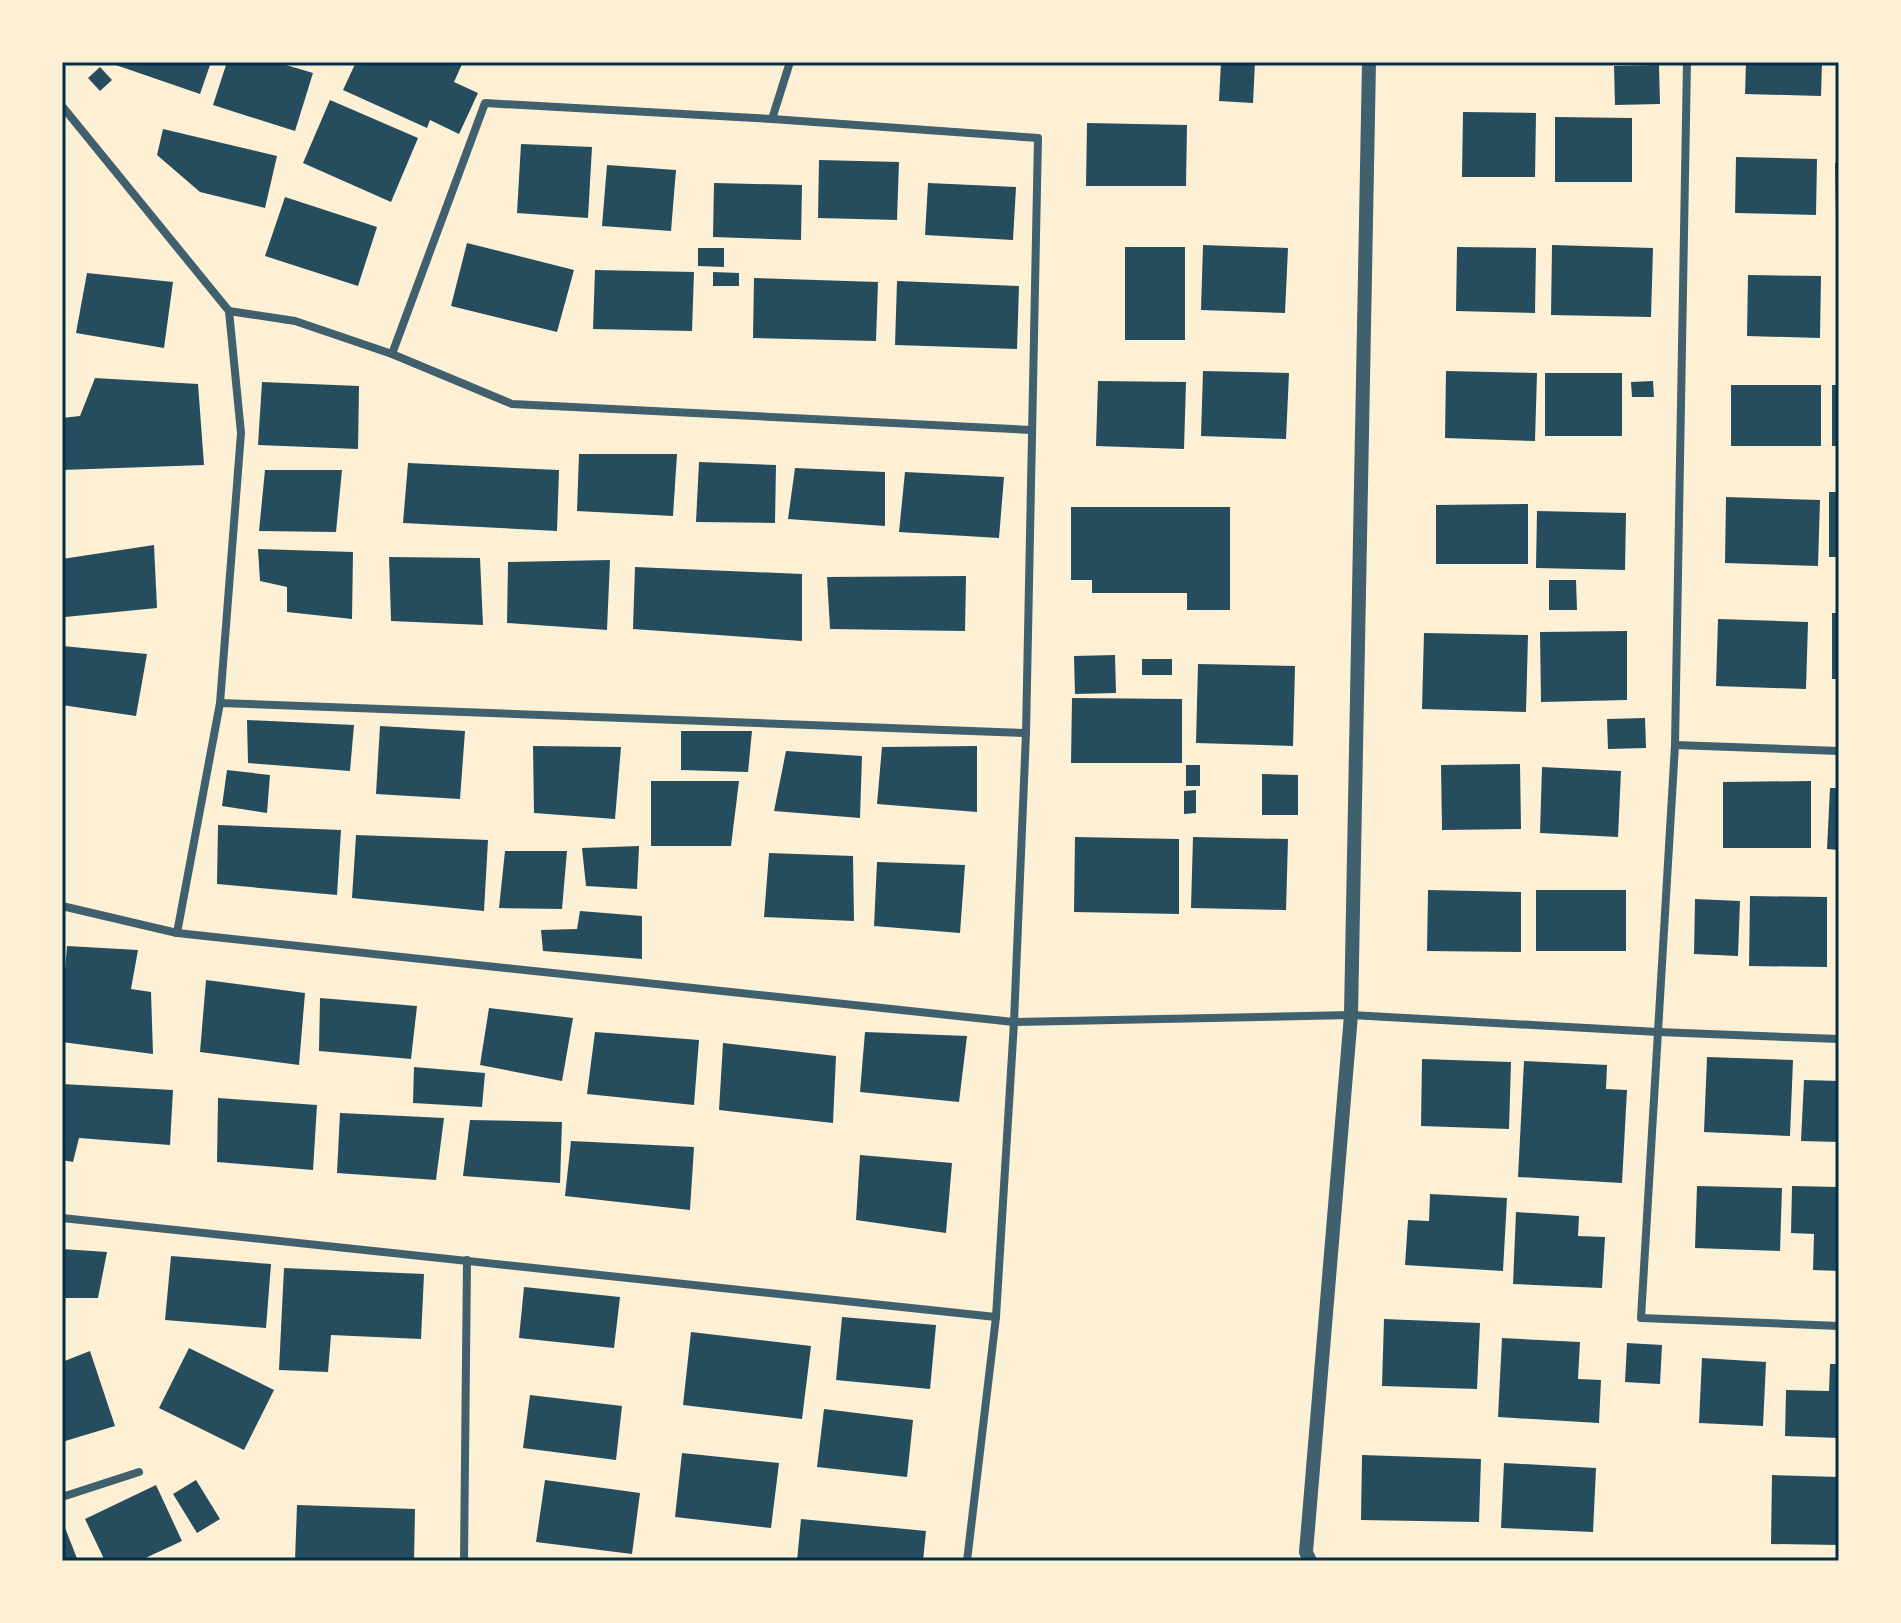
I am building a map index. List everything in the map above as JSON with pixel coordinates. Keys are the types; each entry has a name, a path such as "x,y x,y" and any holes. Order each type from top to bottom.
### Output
{"street":[{"path":"772,119 790,62"},
{"path":"1310,1561 1306,1552 1351,1015 1369,62"},
{"path":"1687,62 1675,745 1641,1318 1839,1326"},
{"path":"392,354 485,103 1038,138 1026,733 1014,1022 996,1317 967,1561"},
{"path":"62,106 229,311 241,433 220,703 177,933"},
{"path":"229,311 295,321 392,354 512,404 1032,430"},
{"path":"220,703 1026,733"},
{"path":"1675,745 1839,751"},
{"path":"62,906 177,933 1014,1022 1351,1015 1839,1039"},
{"path":"62,1218 996,1317"},
{"path":"464,1561 467,1260"},
{"path":"62,1497 139,1472"}],"building":[{"path":"107,62 211,62 200,94"},
{"path":"227,62 276,62 313,73 295,131 213,105"},
{"path":"356,62 463,62 454,82 478,93 459,134 430,120 427,128 343,90"},
{"path":"1221,62 1255,62 1253,103 1219,101"},
{"path":"1746,62 1822,62 1821,96 1745,94"},
{"path":"1659,65 1660,104 1615,105 1614,66"},
{"path":"100,67 112,80 100,91 88,78"},
{"path":"330,100 418,138 391,202 303,163"},
{"path":"1463,112 1536,113 1535,177 1462,177"},
{"path":"1555,117 1632,118 1632,182 1555,182"},
{"path":"1087,123 1187,125 1186,186 1086,186"},
{"path":"163,129 277,156 265,208 200,192 157,155"},
{"path":"521,144 592,147 588,218 517,213"},
{"path":"1736,157 1817,159 1816,215 1735,213"},
{"path":"819,160 899,162 897,220 818,218"},
{"path":"1835,163 1839,163 1839,217 1836,217"},
{"path":"607,165 676,170 671,231 602,226"},
{"path":"714,183 802,185 801,240 713,237"},
{"path":"928,183 1016,187 1013,240 925,235"},
{"path":"285,197 377,227 358,286 265,256"},
{"path":"467,243 574,270 557,332 451,306"},
{"path":"1203,245 1288,248 1285,313 1201,310"},
{"path":"1552,245 1653,248 1651,317 1551,315"},
{"path":"1125,247 1185,247 1185,340 1125,340"},
{"path":"1457,247 1536,248 1535,313 1456,311"},
{"path":"698,248 724,248 724,267 698,266"},
{"path":"595,270 694,272 692,331 593,329"},
{"path":"713,272 739,273 739,286 713,286"},
{"path":"87,273 173,282 164,348 76,333"},
{"path":"1748,275 1821,276 1820,338 1747,336"},
{"path":"754,278 878,282 876,341 753,338"},
{"path":"897,281 1019,286 1017,349 895,345"},
{"path":"1203,371 1289,373 1286,439 1201,436"},
{"path":"1446,371 1537,373 1535,441 1445,438"},
{"path":"1545,373 1622,373 1622,436 1545,436"},
{"path":"95,378 198,384 204,465 62,470 62,418 80,416"},
{"path":"1098,381 1186,382 1184,449 1096,446"},
{"path":"1653,381 1654,397 1632,397 1631,382"},
{"path":"262,382 359,386 358,449 258,445"},
{"path":"1731,385 1821,385 1821,446 1731,446"},
{"path":"1832,385 1839,385 1839,446 1832,446"},
{"path":"579,454 677,454 673,516 577,511"},
{"path":"699,462 776,465 775,523 696,522"},
{"path":"408,463 559,470 557,531 403,523"},
{"path":"795,468 885,472 885,526 788,519"},
{"path":"265,470 342,470 336,532 259,531"},
{"path":"905,472 1004,477 999,538 899,532"},
{"path":"1829,492 1839,492 1839,557 1829,557"},
{"path":"1726,497 1820,500 1818,566 1725,563"},
{"path":"1528,504 1528,564 1436,564 1436,505"},
{"path":"1071,507 1230,507 1230,610 1187,610 1187,593 1092,593 1092,580 1071,580"},
{"path":"1537,511 1626,513 1625,570 1536,568"},
{"path":"154,545 157,608 65,617 62,559"},
{"path":"258,549 353,552 352,619 287,612 287,587 260,581"},
{"path":"389,557 480,558 483,625 391,621"},
{"path":"610,560 607,630 507,623 508,562"},
{"path":"635,567 802,574 802,641 633,629"},
{"path":"966,576 965,631 830,629 827,577"},
{"path":"1549,580 1576,580 1577,610 1549,610"},
{"path":"1832,613 1839,613 1839,679 1832,679"},
{"path":"1718,619 1808,622 1806,689 1716,686"},
{"path":"1627,631 1627,700 1541,702 1540,632"},
{"path":"1424,633 1528,635 1526,712 1422,709"},
{"path":"62,646 147,654 136,716 62,705"},
{"path":"1115,655 1116,693 1075,694 1074,656"},
{"path":"1142,659 1172,659 1172,675 1142,675"},
{"path":"1198,664 1295,666 1293,746 1196,743"},
{"path":"1072,698 1182,699 1182,763 1071,763"},
{"path":"1645,718 1646,748 1608,749 1607,719"},
{"path":"247,720 354,725 350,771 248,763"},
{"path":"380,726 465,731 460,799 376,794"},
{"path":"681,731 752,731 748,772 681,770"},
{"path":"533,746 621,747 615,819 534,813"},
{"path":"977,746 977,812 877,804 882,747"},
{"path":"786,751 862,756 860,818 774,811"},
{"path":"1520,764 1521,829 1442,830 1441,765"},
{"path":"1186,765 1200,765 1200,786 1186,786"},
{"path":"1542,767 1621,771 1618,837 1540,833"},
{"path":"227,770 270,775 267,813 222,806"},
{"path":"1262,774 1298,775 1298,815 1262,815"},
{"path":"651,781 739,781 731,846 651,846"},
{"path":"1811,781 1811,848 1723,848 1723,782"},
{"path":"1830,788 1839,788 1839,850 1827,849"},
{"path":"1196,790 1196,813 1184,814 1184,791"},
{"path":"218,825 341,830 337,895 217,884"},
{"path":"356,835 488,840 484,911 352,898"},
{"path":"1075,837 1179,839 1179,914 1074,912"},
{"path":"1193,837 1288,839 1286,910 1191,908"},
{"path":"639,846 637,889 586,886 582,848"},
{"path":"505,851 567,851 562,909 499,908"},
{"path":"769,853 853,856 854,921 764,917"},
{"path":"877,862 965,865 960,933 874,926"},
{"path":"1428,890 1521,892 1521,952 1427,951"},
{"path":"1536,890 1626,890 1626,951 1536,951"},
{"path":"1750,896 1827,897 1827,967 1749,966"},
{"path":"1695,899 1740,901 1738,956 1694,954"},
{"path":"580,911 642,916 642,959 543,951 541,930 577,929"},
{"path":"67,946 138,950 131,989 151,992 153,1054 62,1042"},
{"path":"206,980 305,993 299,1065 200,1052"},
{"path":"320,998 417,1006 411,1059 319,1051"},
{"path":"489,1008 573,1018 562,1081 480,1065"},
{"path":"595,1032 699,1040 694,1105 587,1094"},
{"path":"865,1032 967,1036 959,1102 860,1092"},
{"path":"723,1043 836,1056 833,1123 719,1110"},
{"path":"1707,1057 1793,1060 1790,1136 1704,1132"},
{"path":"1422,1059 1511,1062 1509,1129 1421,1126"},
{"path":"1524,1061 1607,1065 1606,1089 1627,1090 1622,1183 1518,1177"},
{"path":"414,1067 485,1073 482,1107 413,1103"},
{"path":"1804,1080 1839,1081 1839,1142 1801,1141"},
{"path":"62,1084 173,1090 170,1145 79,1138 73,1162 62,1160"},
{"path":"218,1098 317,1105 313,1170 217,1162"},
{"path":"340,1113 444,1118 436,1180 337,1173"},
{"path":"470,1120 562,1122 560,1183 463,1176"},
{"path":"571,1141 694,1147 690,1210 565,1196"},
{"path":"860,1155 952,1163 946,1233 856,1220"},
{"path":"1697,1186 1782,1188 1780,1251 1695,1248"},
{"path":"1792,1186 1839,1187 1839,1271 1813,1270 1814,1234 1791,1233"},
{"path":"1430,1194 1507,1198 1503,1271 1405,1265 1408,1220 1429,1221"},
{"path":"1516,1212 1579,1216 1578,1236 1605,1237 1602,1288 1513,1284"},
{"path":"62,1249 107,1252 98,1298 62,1298"},
{"path":"171,1256 271,1264 266,1328 165,1320"},
{"path":"284,1268 424,1274 421,1339 331,1335 328,1372 279,1370"},
{"path":"524,1287 620,1297 614,1348 519,1338"},
{"path":"842,1317 936,1325 930,1389 836,1380"},
{"path":"1384,1319 1480,1323 1477,1389 1382,1386"},
{"path":"691,1332 811,1346 802,1419 683,1405"},
{"path":"1502,1338 1580,1342 1578,1379 1601,1380 1599,1423 1498,1417"},
{"path":"1627,1343 1662,1345 1660,1384 1625,1382"},
{"path":"189,1348 274,1390 244,1450 159,1408"},
{"path":"90,1351 115,1426 62,1442 62,1362"},
{"path":"1702,1358 1766,1362 1763,1426 1699,1423"},
{"path":"1830,1364 1839,1364 1839,1438 1785,1436 1786,1390 1829,1391"},
{"path":"530,1395 622,1406 616,1460 523,1448"},
{"path":"824,1409 913,1420 907,1477 817,1467"},
{"path":"682,1453 779,1463 771,1528 675,1517"},
{"path":"1362,1455 1481,1459 1479,1522 1361,1520"},
{"path":"1504,1463 1596,1468 1593,1532 1501,1528"},
{"path":"1772,1475 1839,1477 1839,1545 1771,1544"},
{"path":"196,1480 220,1519 197,1533 173,1494"},
{"path":"545,1480 640,1493 632,1554 536,1542"},
{"path":"156,1485 182,1541 139,1561 105,1561 85,1519"},
{"path":"297,1505 415,1509 414,1561 295,1561"},
{"path":"801,1519 926,1531 923,1561 797,1561"},
{"path":"62,1520 78,1561 62,1561"}]}
